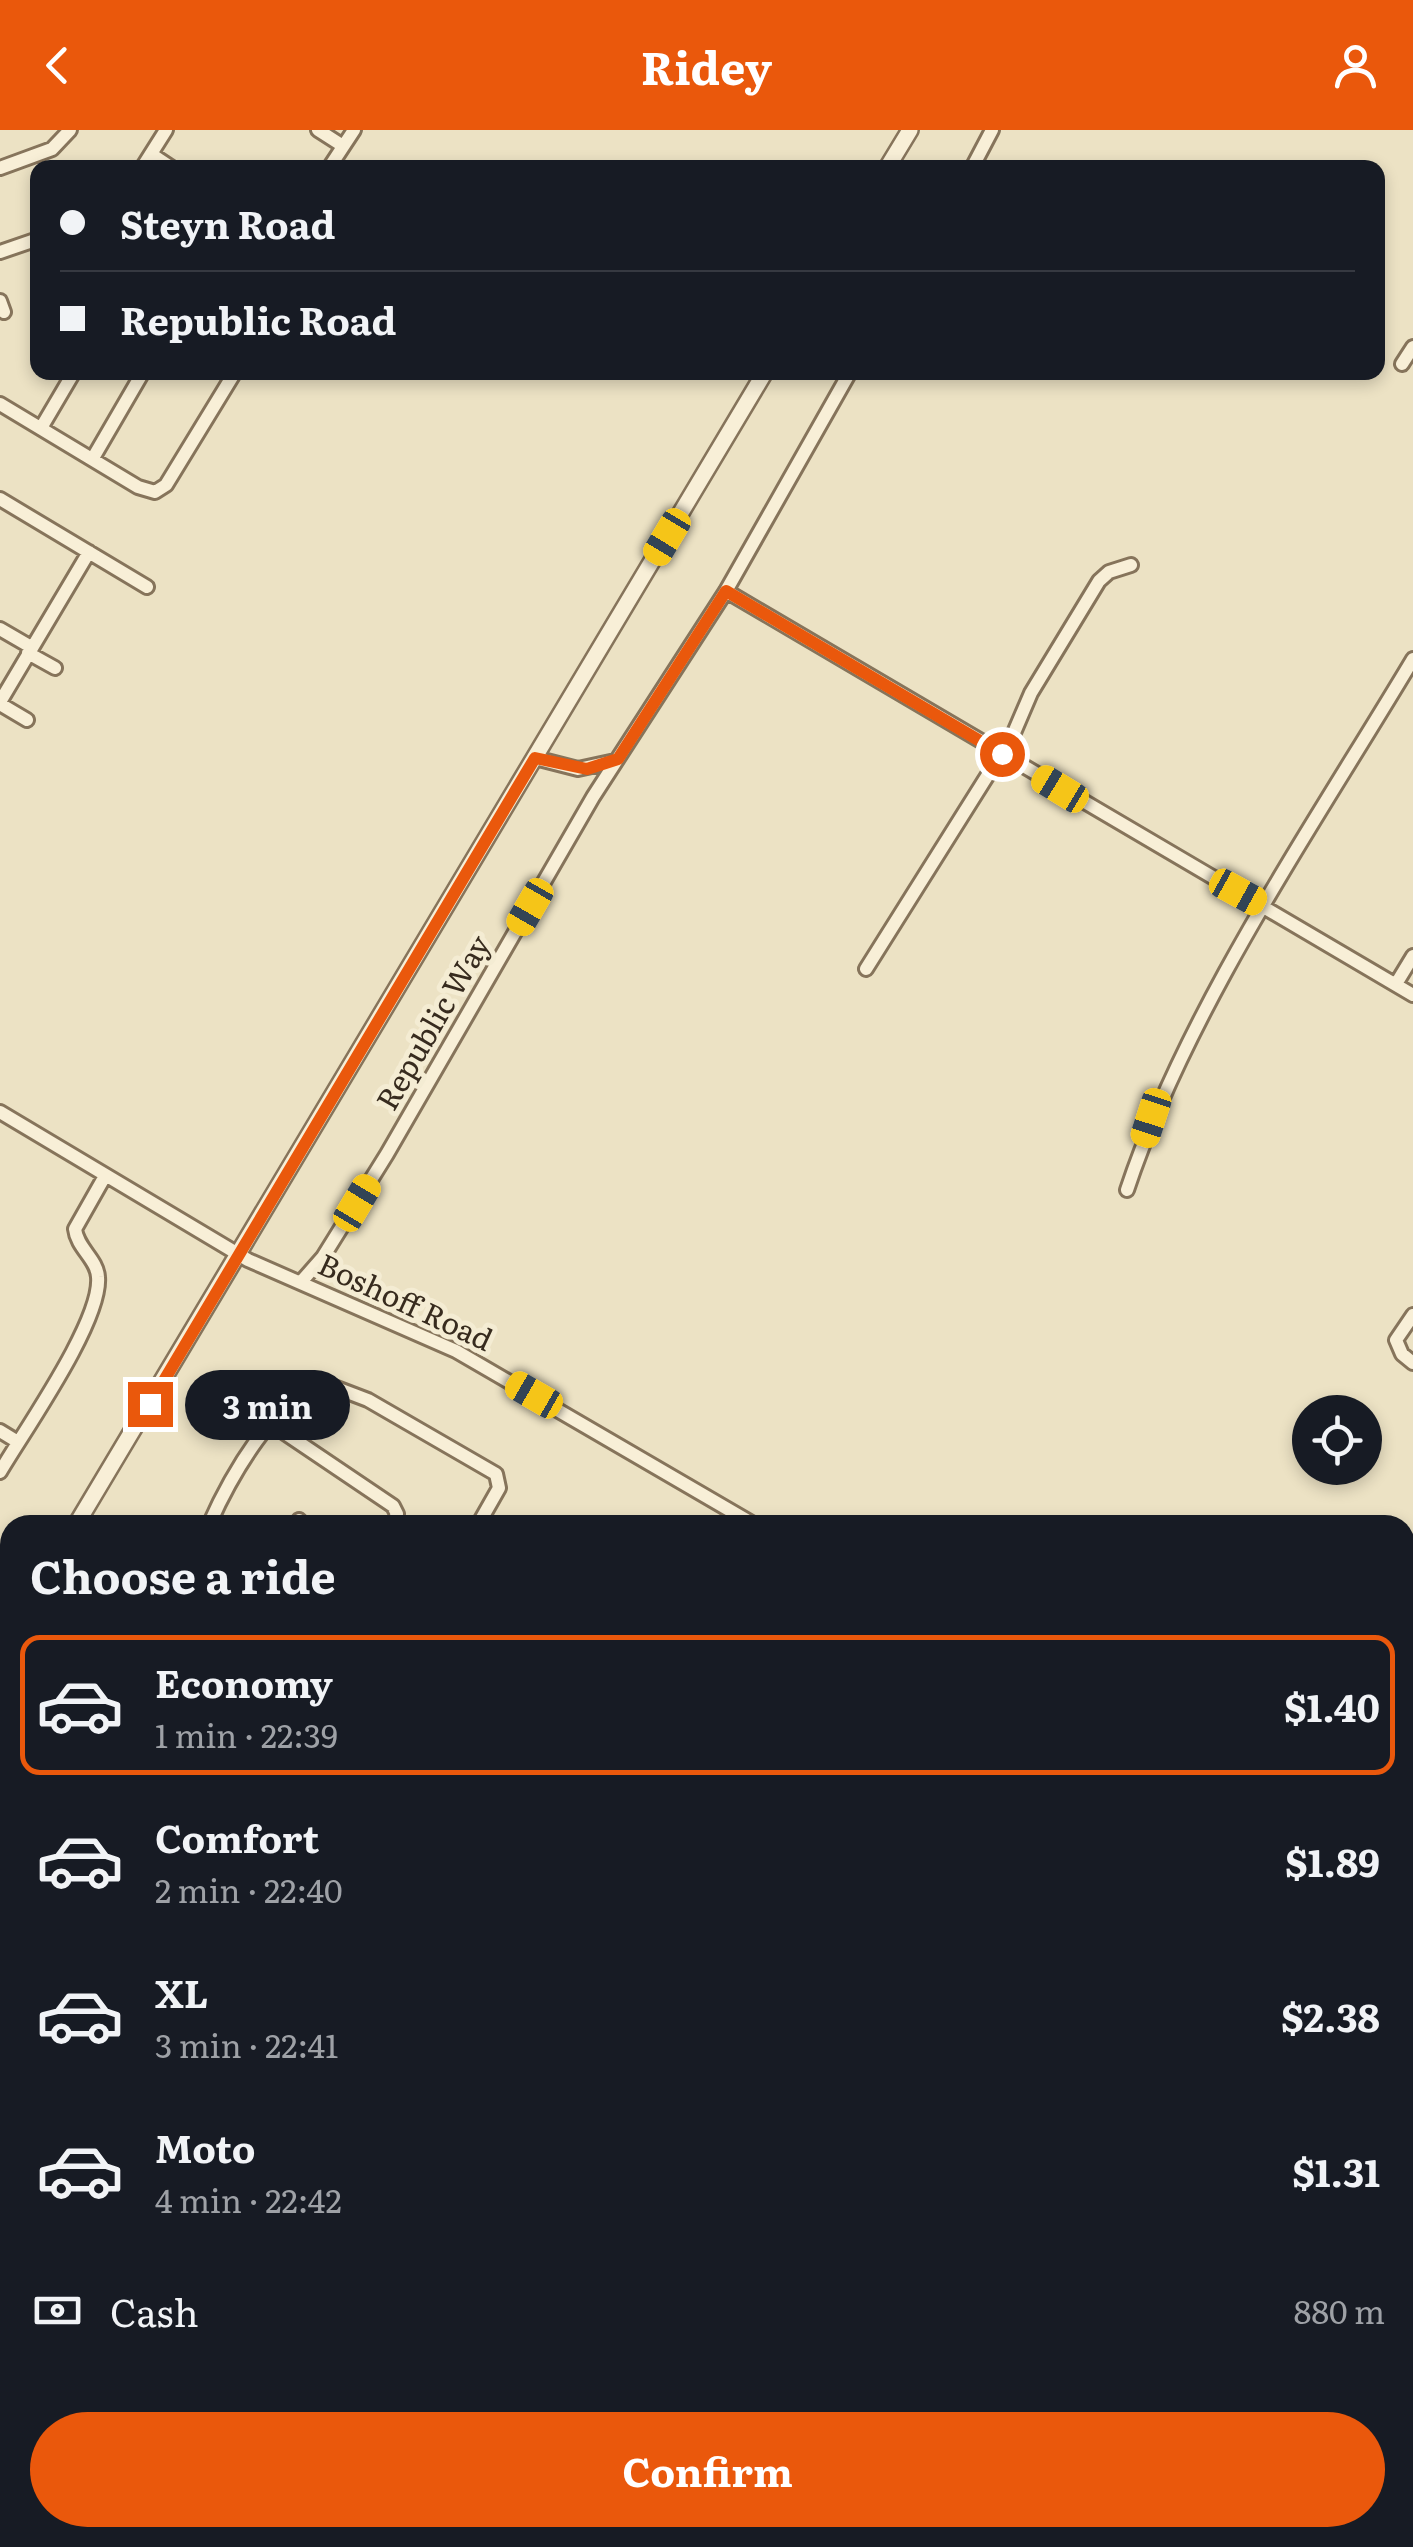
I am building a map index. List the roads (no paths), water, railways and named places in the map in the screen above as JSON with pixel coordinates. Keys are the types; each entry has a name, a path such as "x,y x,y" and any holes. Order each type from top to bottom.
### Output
{"street":[{"path":"0,168 57,147 70,130"},
{"path":"147,160 166,130"},
{"path":"318,130 343,146"},
{"path":"334,160 354,130"},
{"path":"893,160 910,130"},
{"path":"983,130 983,147"},
{"path":"976,160 992,130"},
{"path":"151,154 160,160"},
{"path":"0,252 30,241"},
{"path":"1402,364 1413,347"},
{"path":"41,428 69,380"},
{"path":"92,458 139,380"},
{"path":"0,404 144,491 160,490 230,380"},
{"path":"82,1515 760,380"},
{"name":"Republic Way","path":"300,1282 324,1257 387,1154 618,759 726,591 845,380"},
{"path":"0,499 147,587"},
{"path":"26,720 0,703 89,552"},
{"path":"866,969 1003,755 1023,708 1099,581 1110,572 1132,566"},
{"path":"726,591 1413,996"},
{"path":"0,629 55,668"},
{"path":"1128,1190 1151,1118 1265,907 1413,659"},
{"path":"535,758 587,769 618,759"},
{"path":"1396,984 1413,956"},
{"name":"Boshoff Road","path":"0,1112 238,1254 456,1351 738,1515"},
{"path":"0,1472 66,1364 92,1304 97,1272 75,1229 105,1176"},
{"path":"1413,1315 1396,1340 1402,1354 1413,1363"},
{"path":"216,1515 270,1423 301,1392 321,1384 334,1385 494,1472 500,1481 483,1515"},
{"path":"270,1423 393,1506 397,1515"},
{"path":"0,1432 18,1442"}]}
